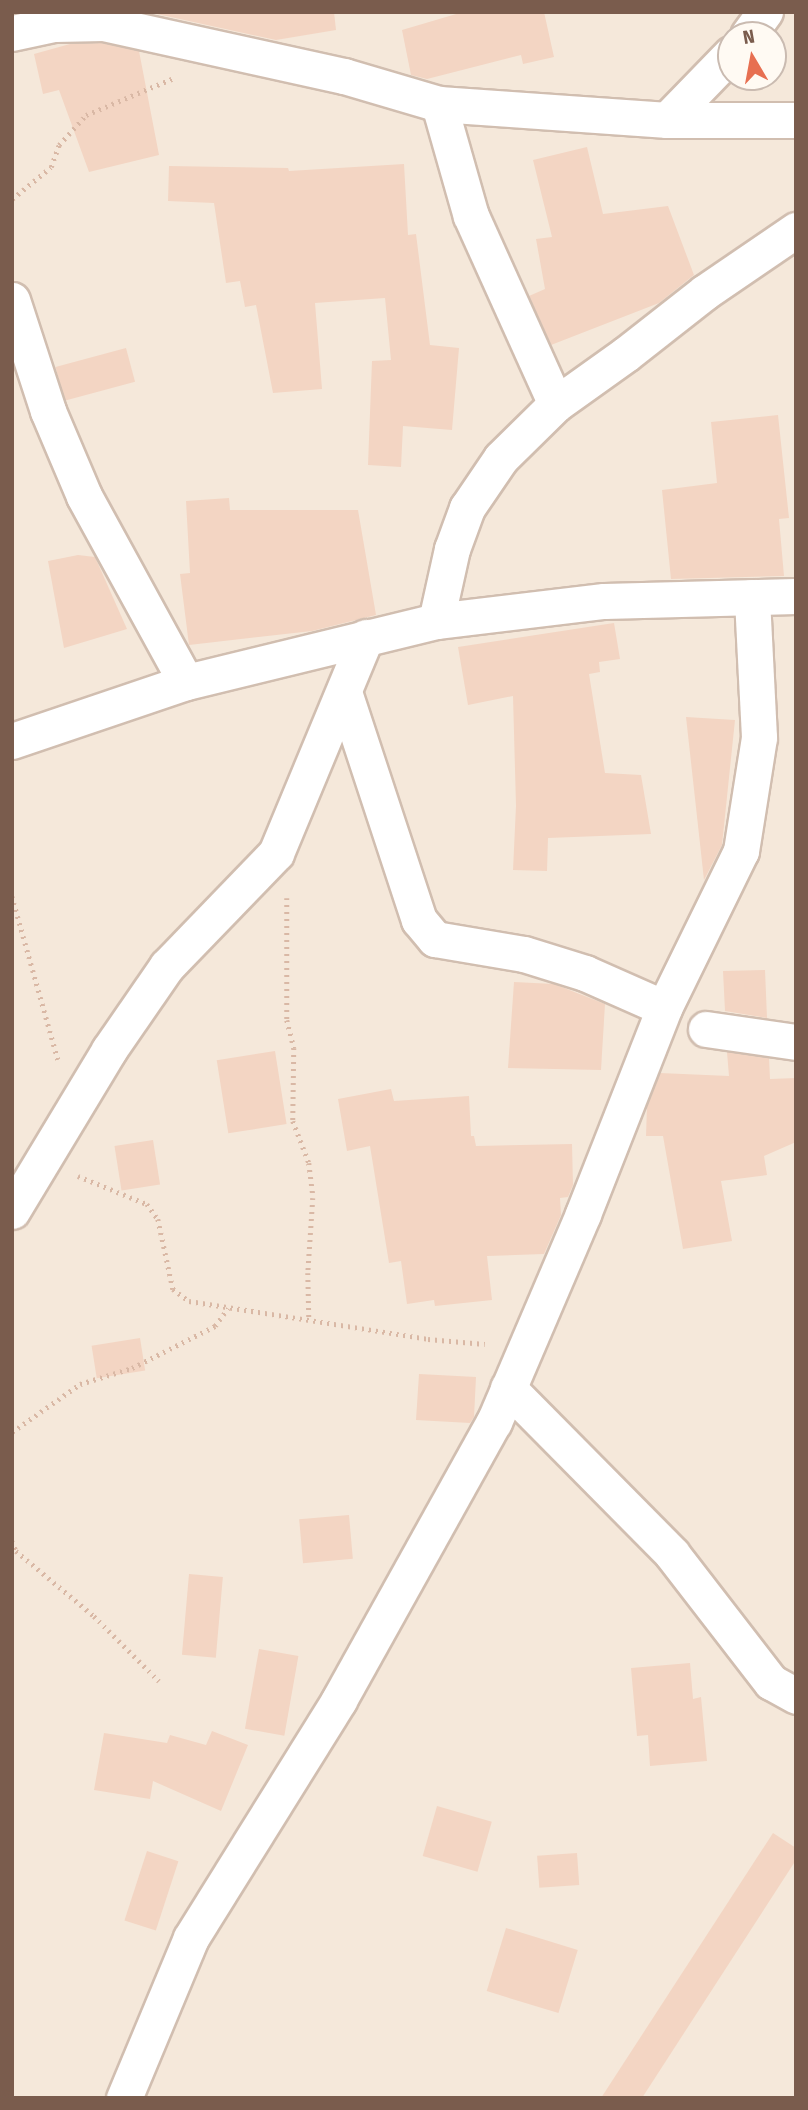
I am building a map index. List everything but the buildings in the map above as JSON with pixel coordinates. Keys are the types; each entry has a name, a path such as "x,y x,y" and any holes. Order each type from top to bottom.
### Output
{"street":[{"path":"12,33 54,24 103,23 344,76 439,104 667,120 796,120"},
{"path":"667,120 717,68"},
{"path":"439,104 471,216 556,404"},
{"path":"436,621 452,550 467,508 501,458 556,404 705,292 796,230"},
{"path":"12,300 48,411 84,496 186,682"},
{"path":"12,741 186,682 436,621 604,601 796,596"},
{"path":"124,2098 191,1938 339,1700 494,1422 583,1214 664,1008 741,851 759,737 752,597"},
{"path":"12,1211 109,1050 167,966 276,853 366,637"},
{"path":"344,692 419,920 435,939 524,954 585,973 664,1008"},
{"path":"706,1029 796,1042"},
{"path":"508,1388 672,1554 771,1682 796,1696"}],"path":[{"path":"12,199 51,167 60,145 86,115 233,51"},
{"path":"276,853 287,896 287,1020 294,1048 293,1121 309,1163 313,1198 308,1273 309,1318"},
{"path":"12,896 73,1113"},
{"path":"46,1158 90,1183 147,1204 158,1219 173,1289 189,1301 428,1339 525,1347"},
{"path":"12,1432 80,1384 132,1368 215,1326 228,1308"},
{"path":"12,1541 16,1551 94,1616 159,1681"}],"shaded area":[{"path":"12,12 796,12 796,2098 12,2098"}]}
